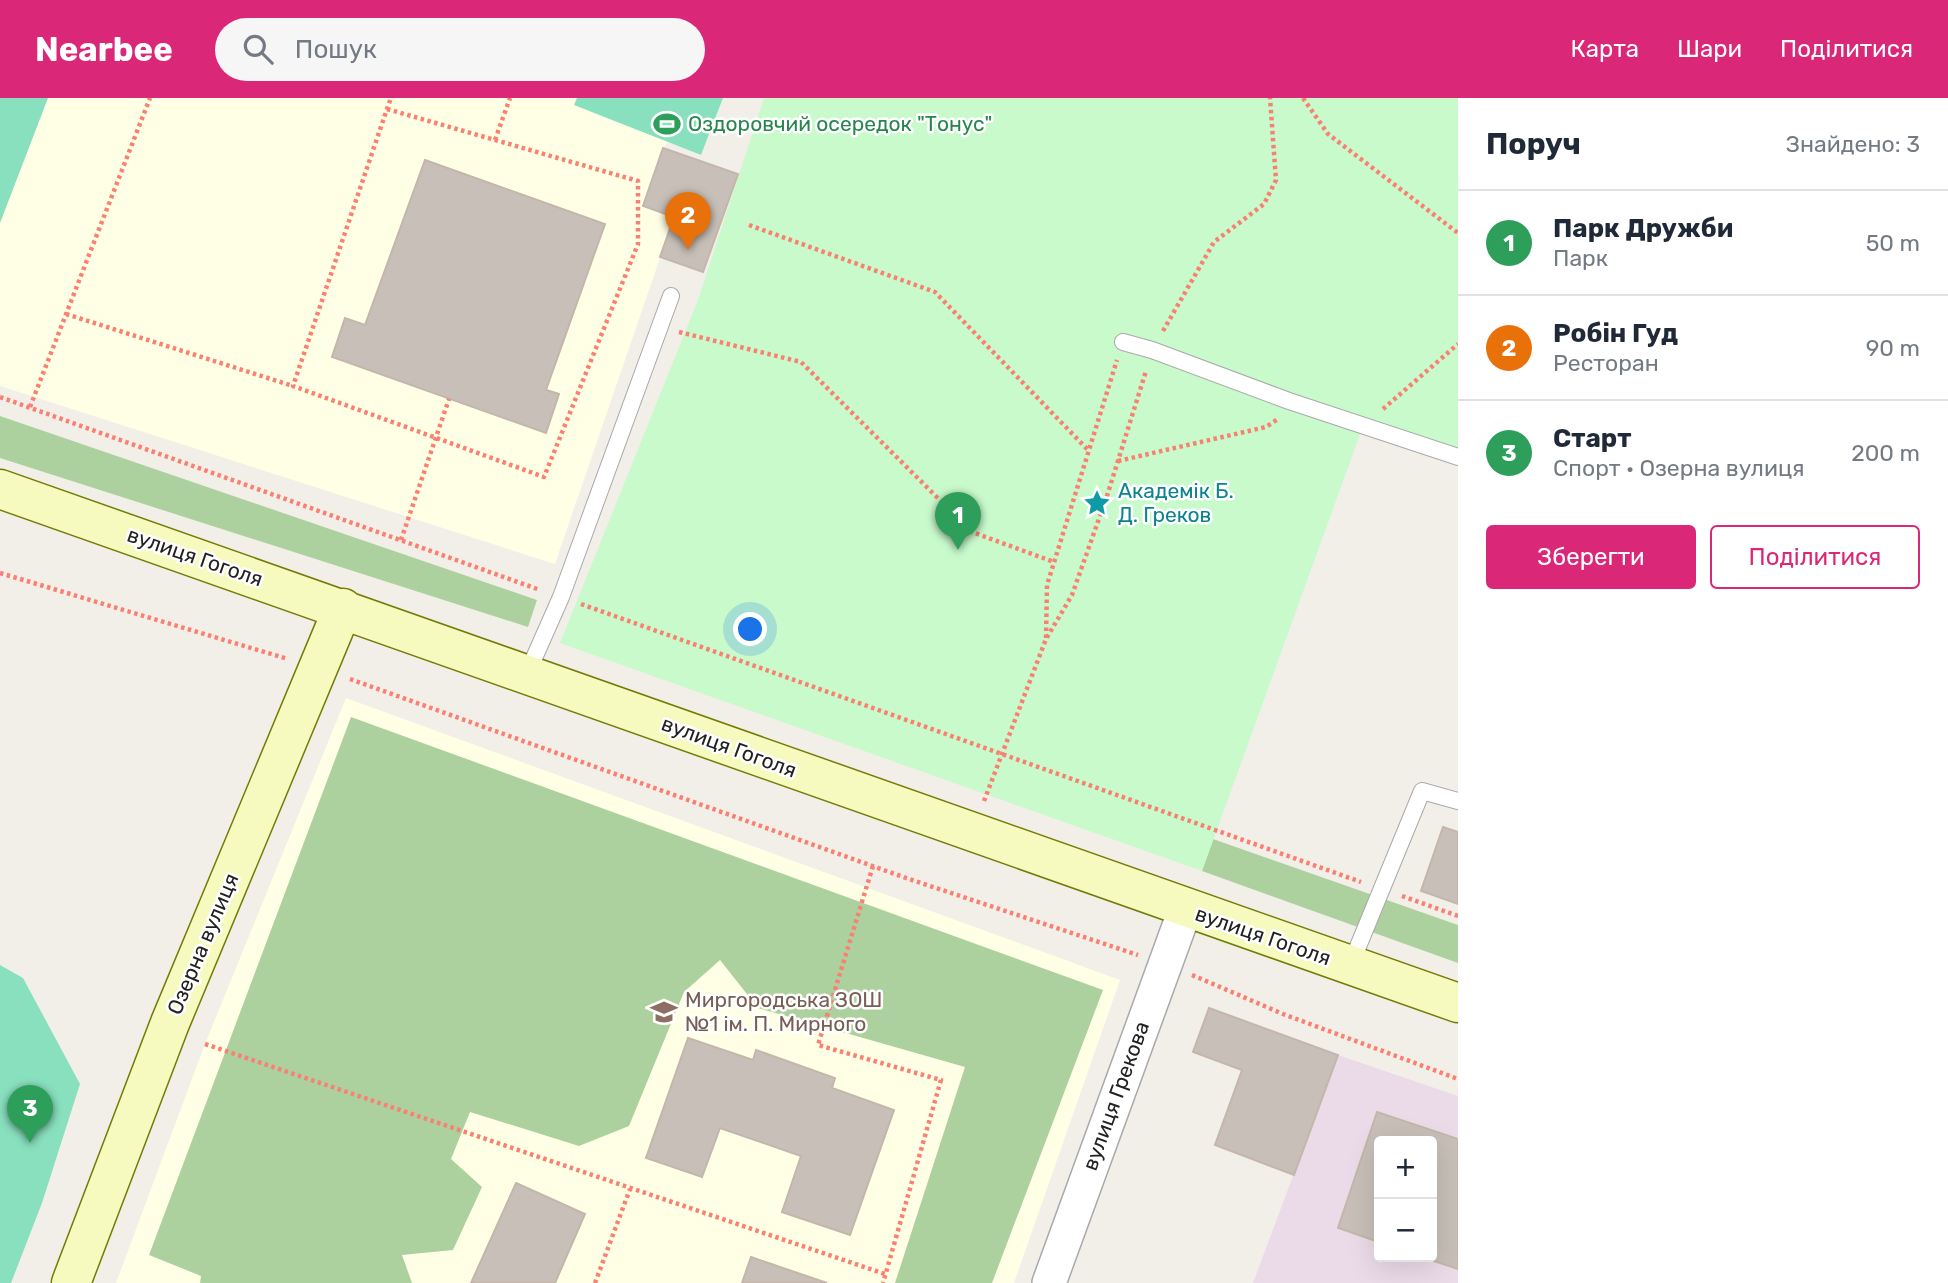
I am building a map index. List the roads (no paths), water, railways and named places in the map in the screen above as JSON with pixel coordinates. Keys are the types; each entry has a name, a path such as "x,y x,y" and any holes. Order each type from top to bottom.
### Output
{"street":[{"name":"вулиця Гоголя","path":"0,489 343,608 1185,910 1458,1003"},
{"name":"Озерна вулиця","path":"71,1283 170,1023 343,608"},
{"name":"вулиця Грекова","path":"1049,1283 1185,910"}],"lane":[{"path":"527,674 561,597 671,296"},
{"path":"1123,342 1152,350 1299,405 1458,457"},
{"path":"1350,966 1422,791 1458,802"}],"place":[{"name":"Оздоровчий осередок \"Тонус\"","path":"667,124"},
{"name":"Робін Гуд","path":"688,250"},
{"name":"Академік Б. Д. Греков","path":"1097,503"},
{"name":"Парк Дружби","path":"958,550"},
{"name":"Миргородська ЗОШ №1 ім. П. Мирного","path":"664,1012"},
{"name":"Старт","path":"30,1143"}]}
